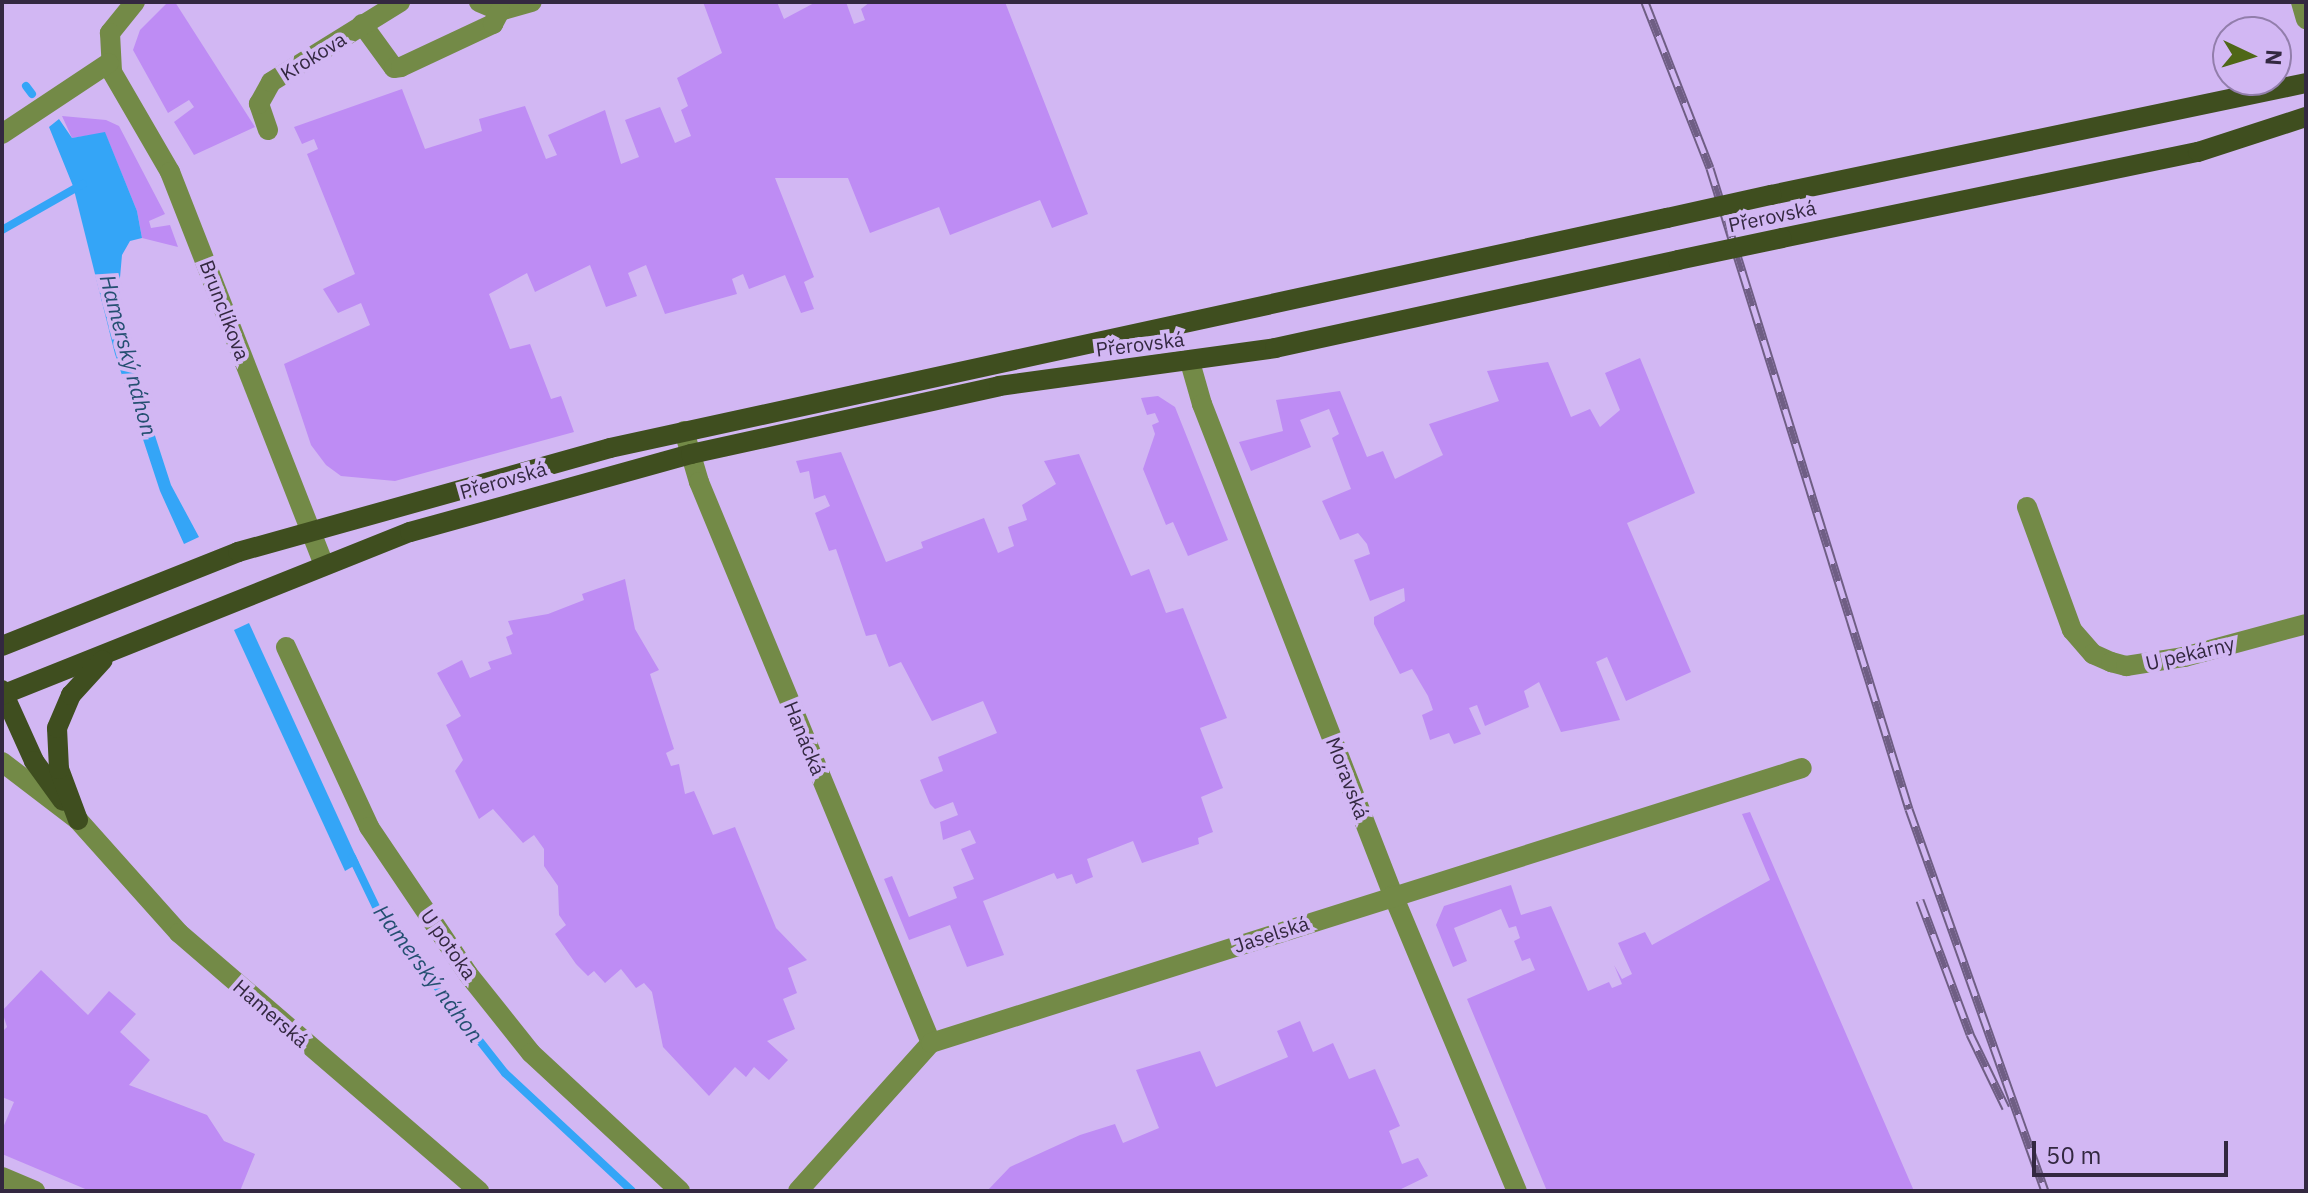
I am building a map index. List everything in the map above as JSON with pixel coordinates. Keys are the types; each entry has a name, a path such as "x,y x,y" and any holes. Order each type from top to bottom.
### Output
{"main road":[{"name":"Přerovská","path":"2,646 238,552 684,431 1771,195 2306,83"},
{"name":"Přerovská","path":"2,693 426,527 691,454 999,386 1275,348 2198,152 2306,117"},
{"path":"78,820 59,769 61,716 83,678 136,641"},
{"path":"2,693 34,761 78,820"}],"street":[{"path":"2,134 109,63 110,33 135,2"},
{"name":"Krokova","path":"268,130 259,104 262,92 400,2"},
{"path":"479,2 500,11 532,2"},
{"path":"2301,2 2306,19"},
{"path":"362,24 394,68 493,24 500,11"},
{"name":"Brunclíkova","path":"109,63 170,172 324,565"},
{"name":"Moravská","path":"1190,362 1393,895 1517,1191"},
{"name":"Hanácká","path":"684,431 931,1043"},
{"name":"U pekárny","path":"2027,507 2072,630 2093,654 2111,662 2126,666 2184,657 2306,624"},
{"name":"U potoka","path":"286,647 369,827 468,974 531,1053 680,1191"},
{"name":"Hamerská","path":"2,762 78,820 179,933 479,1191"},
{"name":"Jaselská","path":"931,1043 1802,768"},
{"path":"798,1191 931,1043"},
{"path":"2,1177 35,1191"}],"shaded area":[{"path":"168,2 175,2 255,127 194,155 174,122 194,107 189,100 168,113 133,50 140,30"},
{"path":"703,2 777,2 784,19 816,2 846,2 854,24 865,20 861,9 870,2 1005,2 1088,214 1052,228 1040,200 950,235 939,207 870,233 848,178 775,178 814,277 804,282 814,309 801,313 785,275 749,289 743,274 732,279 737,294 665,314 646,265 628,273 637,296 606,307 590,265 535,292 527,273 489,294 510,349 530,344 551,399 561,396 574,432 395,481 341,476 326,465 311,445 284,364 370,325 361,303 338,313 323,289 355,274 307,154 318,149 314,139 302,144 294,127 402,89 425,149 482,131 479,119 525,106 546,159 557,155 548,135 605,110 621,164 639,157 625,120 660,107 675,143 691,136 681,110 688,106 677,78 722,53"},
{"path":"62,116 106,120 119,126 165,214 149,221 151,228 170,225 178,247 142,238 137,211 105,133 72,138"},
{"path":"1640,358 1695,493 1627,523 1691,672 1626,701 1607,657 1596,662 1620,720 1561,732 1539,682 1524,691 1529,707 1485,726 1477,705 1469,708 1481,734 1454,744 1449,733 1430,740 1422,715 1433,710 1428,696 1412,669 1400,674 1374,624 1374,617 1405,601 1404,588 1370,601 1354,560 1370,554 1367,544 1358,533 1340,540 1322,501 1351,489 1332,438 1339,434 1329,409 1300,420 1311,447 1251,471 1239,442 1283,431 1276,400 1340,391 1367,457 1383,451 1395,479 1443,455 1429,424 1499,401 1487,371 1548,362 1571,417 1590,409 1600,427 1620,410 1605,373"},
{"path":"1158,396 1175,407 1228,540 1188,556 1173,522 1166,525 1143,469 1155,434 1152,425 1159,422 1155,413 1147,415 1141,398"},
{"path":"841,452 886,562 923,548 921,542 984,518 998,553 1014,546 1008,527 1027,520 1022,505 1056,484 1044,461 1079,454 1131,576 1149,569 1166,613 1183,608 1227,718 1200,728 1223,788 1201,797 1213,832 1198,838 1199,844 1142,863 1133,841 1087,859 1093,877 1076,884 1072,874 1057,879 1054,873 983,901 1004,955 967,967 950,925 909,940 884,879 892,876 909,917 957,898 953,887 974,879 961,849 976,843 970,830 943,840 940,822 958,815 953,802 935,809 920,780 943,771 938,757 997,733 983,701 932,721 901,662 889,667 876,634 866,636 836,549 829,551 815,513 830,506 825,495 814,499 809,471 800,473 796,461"},
{"path":"625,579 635,629 659,670 650,674 674,749 666,753 671,766 679,764 685,794 694,791 713,835 735,827 776,928 807,960 788,968 797,993 783,999 795,1029 767,1041 788,1060 769,1080 754,1067 746,1077 735,1067 709,1096 663,1047 652,992 644,983 636,988 621,969 605,983 594,971 588,976 555,934 566,925 559,915 558,886 544,866 544,849 534,835 523,843 493,809 479,819 455,771 463,760 446,725 461,716 437,673 462,660 470,678 491,669 488,662 512,654 506,637 513,634 508,621 548,614 584,600 582,594"},
{"path":"1750,812 1914,1191 1547,1191 1467,999 1535,970 1530,958 1522,961 1514,941 1520,938 1516,926 1509,928 1501,909 1454,928 1467,961 1453,967 1436,925 1444,906 1511,885 1521,915 1551,906 1588,991 1609,982 1612,988 1622,984 1614,965 1622,979 1632,974 1618,943 1645,932 1652,945 1770,880 1742,814"},
{"path":"41,970 88,1015 109,991 136,1014 120,1032 150,1060 129,1085 207,1115 224,1141 255,1154 240,1191 90,1191 2,1154 2,1130 14,1102 2,1097 2,1032 7,1027 2,1011"},
{"path":"1300,1021 1313,1052 1333,1043 1349,1079 1375,1069 1400,1126 1389,1131 1402,1164 1418,1158 1428,1176 1397,1191 987,1191 1010,1167 1080,1135 1115,1124 1123,1143 1159,1128 1136,1070 1200,1051 1216,1087 1288,1057 1277,1031"}],"water":[{"path":"59,119 72,138 105,132 137,211 142,238 130,241 122,255 119,289 124,340 171,485 199,537 184,544 160,491 115,354 73,186 49,127"},
{"path":"249,623 359,863 345,871 234,630"}],"waterway":[{"name":"Hamerský náhon","path":"26,86 32,94"},
{"path":"2,230 83,184"},
{"name":"Hamerský náhon","path":"352,857 379,913 505,1073 632,1191"}],"railway":[{"path":"1645,2 1710,168 1909,809 2045,1191"},
{"path":"1920,900 1970,1034 2006,1108"}]}
